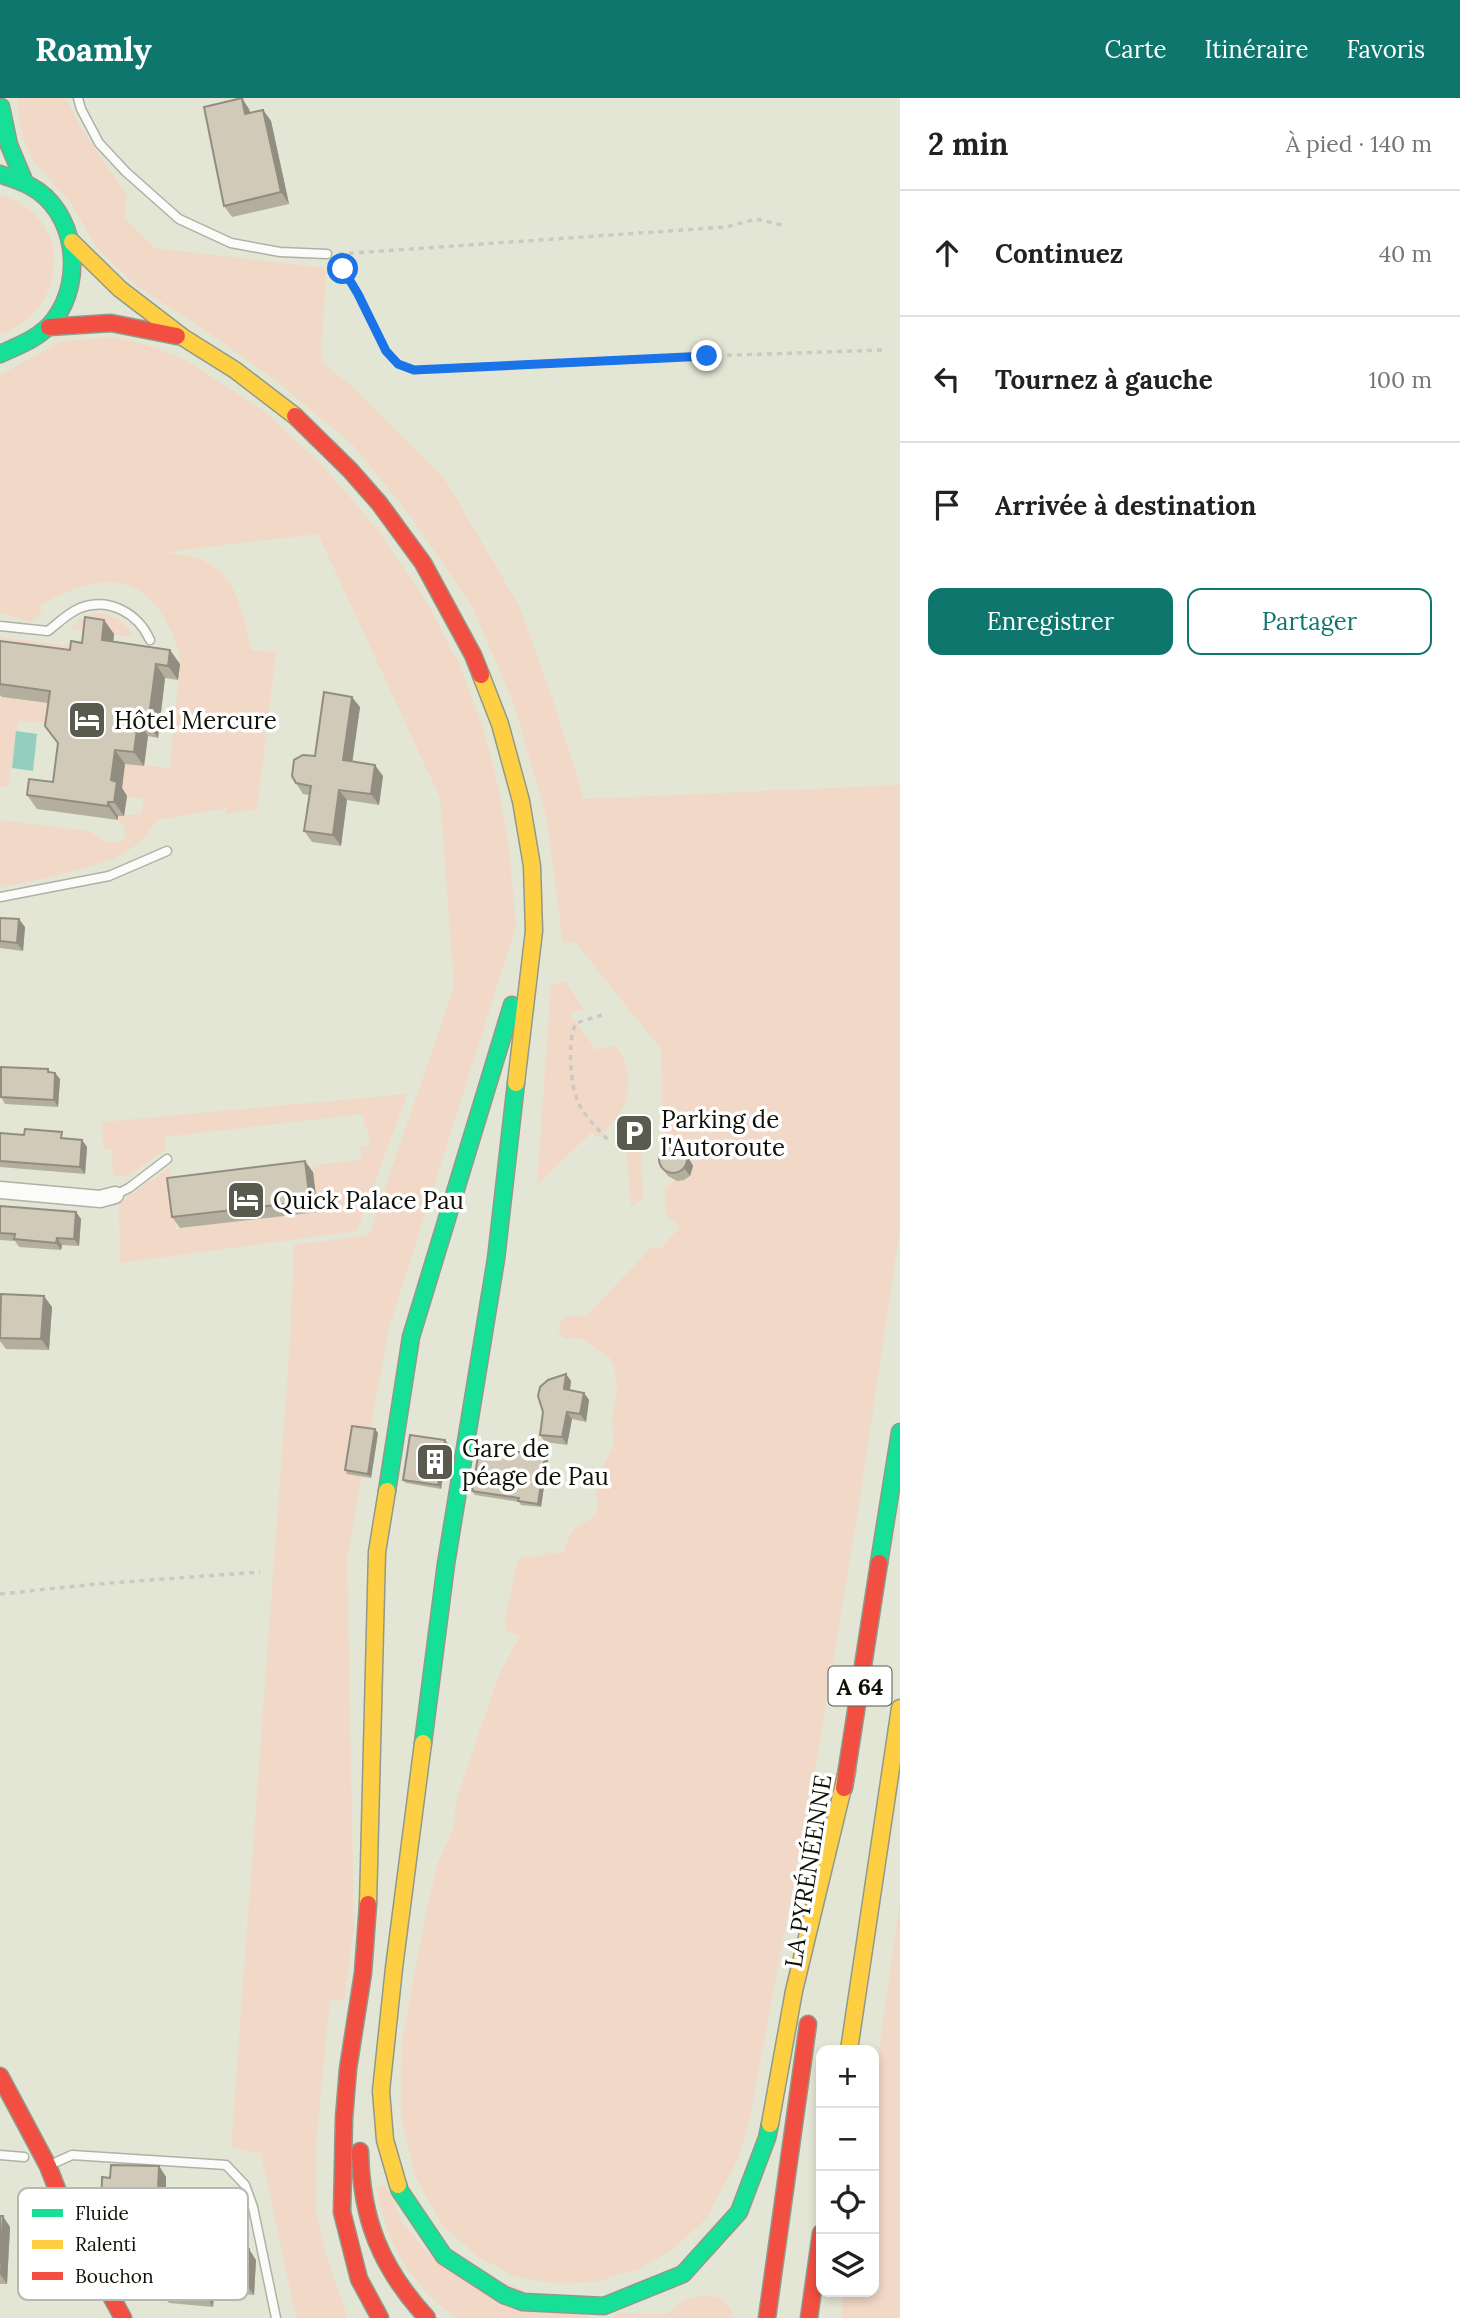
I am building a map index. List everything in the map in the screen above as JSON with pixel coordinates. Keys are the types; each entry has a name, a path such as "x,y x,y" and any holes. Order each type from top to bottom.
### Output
{"main road":[{"path":"3,98 0,107 9,145 25,183"},
{"path":"0,174 25,183 38,191 54,207 72,242 74,260 71,287 61,313 49,327 25,346 0,354"},
{"path":"72,242 120,289 184,338 235,370 269,396 323,442 379,503 423,563 473,655 512,761 531,856 534,931 496,1259 446,1564 394,1968 381,2091 385,2140 400,2191 444,2256 504,2295 523,2302 604,2306 682,2274 739,2213 767,2138 794,1991 847,1771"},
{"path":"49,327 111,323 184,338"},
{"path":"380,2318 359,2279 342,2212 348,2069 367,1930 377,1552 411,1338 534,931"},
{"name":"LA PYRÉNÉENNE","path":"818,1958 900,1433"},
{"name":"A 64","path":"850,2045 900,1708"},
{"path":"369,2054 375,2003 394,1968"},
{"path":"363,1973 375,2003"},
{"path":"767,2318 810,2012"},
{"path":"0,2076 57,2188"},
{"path":"361,2131 360,2156 365,2211 380,2255 391,2275 415,2307 427,2318"},
{"path":"12,2136 48,2188"},
{"path":"808,2318 821,2234"},
{"path":"113,2300 123,2318"}],"street":[{"path":"0,1189 100,1199 115,1195"}],"lane":[{"path":"78,98 99,143 126,172 179,219 231,243 280,252 327,254"},
{"path":"0,626 48,631 78,609 108,605 132,615 150,640"},
{"path":"0,897 109,876 167,851"},
{"path":"115,1195 129,1188 167,1159"},
{"path":"0,2155 24,2157"},
{"path":"48,2166 72,2155 226,2165 246,2188"},
{"path":"248,2193 275,2318"}],"path":[{"path":"327,254 726,227 756,219 782,225"},
{"path":"327,254 348,277 386,351 398,364 414,370 592,360 883,350"},
{"path":"602,1015 576,1023 572,1040 572,1068 578,1102 586,1116 610,1142"},
{"path":"0,1594 260,1572"}],"shaded area":[{"path":"18,98 66,98 82,130 127,195 124,217 155,248 326,268 321,362 347,382 444,478 519,606 552,697 584,799 900,785 900,1229 817,1758 750,2117 739,2157 706,2219 673,2249 639,2269 595,2282 558,2284 515,2277 477,2256 442,2225 415,2176 401,2117 402,2042 437,1865 454,1827 456,1801 498,1677 520,1635 507,1632 504,1623 517,1563 522,1557 533,1558 550,1552 557,1554 564,1551 575,1529 595,1517 598,1501 595,1493 603,1485 602,1467 614,1446 612,1421 617,1389 615,1368 610,1358 583,1339 564,1338 558,1330 559,1325 568,1316 585,1317 652,1247 660,1249 680,1227 666,1215 665,1189 675,1180 689,1176 692,1163 686,1154 674,1153 664,1145 661,1049 575,942 563,943 547,819 514,704 472,606 408,513 352,444 275,380 138,287 97,248 70,202 34,162 22,137"},
{"path":"0,195 24,205 41,222 51,241 54,263 50,285 40,305 23,322 0,334"},
{"path":"113,337 145,344 182,358 263,410 322,465 377,529 426,601 460,666 483,728 499,789 509,850 516,926 389,1328 347,1558 354,1926 344,2001 330,1999 316,2145 316,2212 325,2251 348,2318 296,2318 261,2153 231,2148 290,1342 294,1245 369,1235 454,987 440,798 318,534 166,552 199,558 225,577 242,611 251,650 276,652 257,809 226,814 227,808 158,820 132,848 105,862 0,888 0,820 89,831 107,843 121,842 126,835 118,816 141,814 144,799 121,795 125,764 170,768 180,661 172,632 150,599 121,583 104,582 70,590 53,598 37,607 43,611 31,622 0,613 0,375 62,341"},
{"path":"95,613 118,619 132,637 71,628 77,621"},
{"path":"0,637 93,649 0,670"},
{"path":"0,685 2,697 68,706 47,717 45,723 19,721 8,787 0,787"},
{"path":"565,982 584,1009 569,1013 596,1050 616,1046 627,1071 627,1096 608,1129 597,1138 592,1132 537,1184 551,985"},
{"path":"407,1094 357,1231 120,1263 119,1203 169,1168 176,1229 317,1212 313,1165 362,1160 360,1147 370,1145 368,1129 365,1128 363,1114 165,1137 166,1149 130,1175 113,1176 112,1149 104,1149 102,1122"},
{"path":"640,1128 643,1198 631,1207 626,1142"},
{"path":"900,1902 900,2318 841,2318 843,2297 879,2297 879,2051"},
{"path":"386,2185 403,2223 426,2252 594,2318 456,2318 425,2290 407,2268 393,2244 376,2187"},
{"path":"705,2295 723,2301 733,2318 608,2318 620,2313 666,2314 683,2301"}],"water":[{"path":"16,731 37,734 33,771 12,768"}],"building":[{"path":"242,98 245,114 263,110 281,192 224,206 204,107"},
{"path":"85,617 104,620 102,640 170,650 168,666 156,664 148,724 138,722 134,752 115,750 111,780 117,782 114,802 108,802 108,806 27,795 29,779 53,782 58,743 45,726 50,691 0,684 0,641 70,650 71,641 82,643"},
{"path":"324,692 352,697 343,760 375,765 371,794 339,790 333,835 304,831 311,786 296,783 292,776 294,760 303,755 315,756"},
{"path":"0,918 19,919 17,943 0,941"},
{"path":"1,1067 48,1069 48,1072 55,1073 54,1100 1,1097"},
{"path":"25,1129 62,1132 61,1138 82,1140 80,1167 0,1161 0,1133 24,1135"},
{"path":"673,1145 683,1149 687,1159 683,1169 673,1173 663,1169 659,1159 663,1149"},
{"path":"305,1161 310,1201 172,1217 167,1178"},
{"path":"0,1206 76,1212 74,1239 57,1238 56,1243 14,1239 15,1234 0,1233"},
{"path":"1,1294 44,1296 41,1339 0,1338"},
{"path":"566,1374 564,1389 584,1393 580,1414 567,1412 562,1437 540,1435 543,1412 538,1396 540,1387 548,1380"},
{"path":"352,1426 375,1429 368,1474 345,1470"},
{"path":"410,1435 445,1440 438,1485 403,1480"},
{"path":"480,1446 545,1456 538,1504 518,1501 519,1498 472,1491"},
{"path":"111,2165 159,2166 158,2188 102,2188 102,2177 110,2178"},
{"path":"0,2216 3,2216 0,2263"}],"traffic: fast":[{"path":"1,107 9,145 25,183"},
{"path":"0,174 30,186 46,197 58,211 71,247 72,266 70,286 64,304 54,320 36,336 0,354"},
{"path":"387,1491 411,1337 512,1005"},
{"path":"423,1743 446,1564 496,1259 516,1083"},
{"path":"879,1563 900,1432"},
{"path":"398,2185 444,2256 504,2295 523,2302 604,2306 683,2274 739,2212 770,2124"}],"traffic: slow":[{"path":"72,242 120,289 295,416"},
{"path":"481,675 500,724 521,801 532,866 534,931 516,1083"},
{"path":"368,1904 377,1552 387,1491"},
{"path":"850,2045 900,1708"},
{"path":"398,2185 385,2140 381,2091 423,1743"},
{"path":"770,2124 794,1991 847,1771"}],"traffic: jam":[{"path":"49,327 111,323 177,336"},
{"path":"295,416 379,503 423,563 481,675"},
{"path":"844,1788 879,1563"},
{"path":"368,1904 363,1973 348,2069 342,2212 359,2279 380,2318"},
{"path":"767,2318 808,2024"},
{"path":"0,2076 48,2166 57,2188"},
{"path":"360,2151 364,2199 377,2241 397,2280 427,2318"},
{"path":"809,2318 821,2234"},
{"path":"113,2300 123,2318"}],"place":[{"name":"Hôtel Mercure","path":"87,720"},
{"name":"Parking de l'Autoroute","path":"634,1133"},
{"name":"Quick Palace Pau","path":"246,1200"},
{"name":"Gare de péage de Pau","path":"435,1462"}],"route":[{"path":"343,269 386,351 398,364 414,370 707,356"}]}
